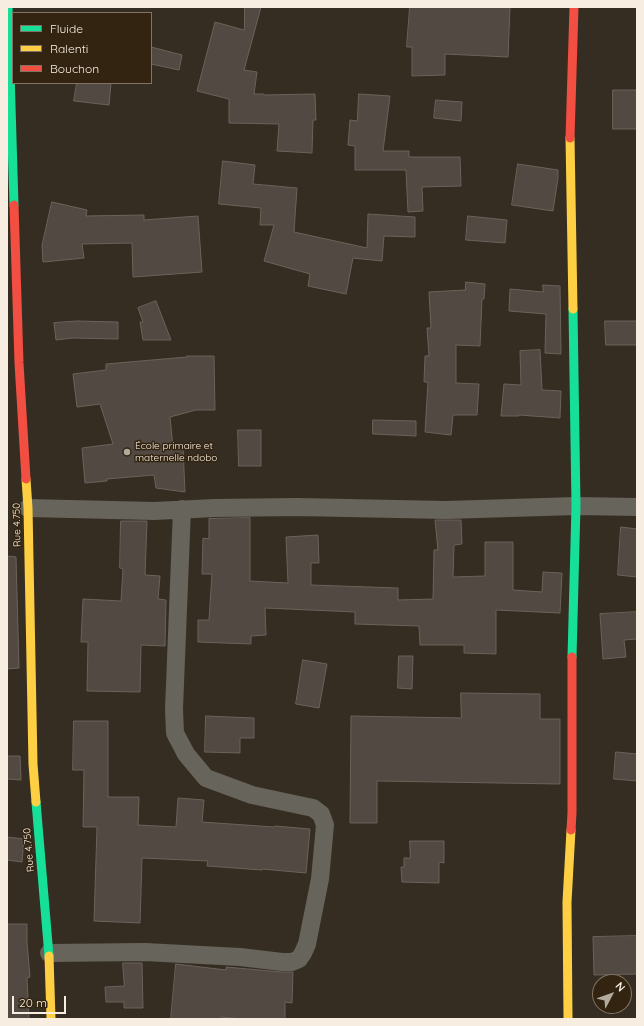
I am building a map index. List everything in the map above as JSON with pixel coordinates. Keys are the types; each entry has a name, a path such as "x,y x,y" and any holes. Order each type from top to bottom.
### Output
{"street":[{"name":"Rue 4.750","path":"8,7 19,363 28,508 33,764 49,953 52,1019"},
{"path":"568,1019 567,902 572,813 572,648 576,506 570,147 574,7"},
{"path":"28,508 154,511 297,507 446,510 576,506 637,507"},
{"path":"49,953 145,952 240,957 292,962 299,959 307,944 320,880 324,825 321,814 313,808 252,795 206,778 186,754 175,733 174,708 182,510"}],"building":[{"path":"245,7 261,7 244,70 257,72 254,94 315,94 316,120 313,120 312,153 277,151 279,124 229,123 229,99 197,91 215,22 244,30"},
{"path":"410,7 510,7 508,57 445,54 445,75 412,76 412,47 407,47"},
{"path":"152,47 182,55 179,70 152,64"},
{"path":"77,84 111,84 109,105 74,101"},
{"path":"613,90 637,90 637,129 613,129"},
{"path":"359,94 390,96 383,151 409,151 409,157 460,157 461,186 422,187 423,211 408,212 406,170 355,170 355,146 348,145 350,120 357,121"},
{"path":"436,100 462,102 461,121 434,118"},
{"path":"223,161 255,165 253,184 297,188 294,232 367,248 368,214 415,217 415,237 384,236 382,261 353,258 346,294 308,286 310,274 264,261 274,225 260,225 261,208 219,204"},
{"path":"518,164 558,170 553,211 512,205"},
{"path":"52,202 87,210 86,216 144,215 144,220 198,216 202,272 133,277 132,243 82,244 84,258 43,262 42,246"},
{"path":"468,216 507,220 505,243 466,240"},
{"path":"466,282 485,284 484,299 482,299 480,346 456,345 456,383 479,384 477,415 453,415 451,435 425,432 428,382 424,382 425,356 429,356 427,328 431,328 429,292 465,290"},
{"path":"543,285 560,286 561,354 545,353 546,314 509,311 510,289 543,292"},
{"path":"156,301 171,340 143,340 140,322 143,322 138,308"},
{"path":"77,321 118,322 118,339 72,338 56,340 54,323"},
{"path":"605,321 637,321 637,345 606,345"},
{"path":"540,350 542,390 561,391 560,418 519,415 501,416 504,384 521,385 520,351"},
{"path":"187,356 214,356 215,410 196,410 170,417 173,448 183,447 185,492 156,488 154,475 107,479 107,481 85,483 82,448 113,444 100,404 77,407 73,374 106,370 106,364"},
{"path":"373,420 416,421 416,436 373,434"},
{"path":"238,430 261,430 261,466 239,466"},
{"path":"250,518 250,581 288,583 286,537 318,535 319,563 311,563 311,585 398,588 398,600 433,599 434,550 438,550 435,520 461,520 462,544 454,545 453,577 485,576 485,542 513,542 513,590 542,592 543,572 562,573 560,613 496,610 496,654 464,653 464,645 420,645 419,626 355,624 355,612 265,608 266,635 251,636 251,644 198,642 198,620 209,620 212,574 202,574 203,538 209,539 209,519"},
{"path":"121,521 147,521 145,575 160,576 158,599 166,600 165,646 141,645 140,692 87,691 88,642 81,642 83,599 121,601 123,569 120,568"},
{"path":"621,527 637,529 637,577 618,575"},
{"path":"7,556 16,557 19,668 7,669"},
{"path":"637,612 637,639 624,640 626,657 603,659 600,614"},
{"path":"399,656 413,656 412,689 398,688"},
{"path":"303,660 327,664 319,708 296,704"},
{"path":"461,693 540,694 540,719 560,719 560,784 377,781 377,823 350,823 351,716 461,718"},
{"path":"206,716 254,718 254,738 240,738 240,753 205,752"},
{"path":"74,721 108,721 108,797 139,797 138,825 176,827 178,798 204,800 202,822 310,829 306,873 207,866 208,861 142,858 140,923 94,921 97,827 83,827 84,770 73,770"},
{"path":"616,752 637,754 637,781 614,779"},
{"path":"7,756 20,756 21,780 7,779"},
{"path":"7,837 24,839 22,862 7,860"},
{"path":"410,841 444,841 444,863 439,862 439,883 402,882 401,867 404,867 404,858 410,858"},
{"path":"7,924 27,924 30,977 27,978 29,1019 7,1019"},
{"path":"637,936 637,974 594,974 593,937"},
{"path":"123,963 142,963 143,1008 124,1008 124,1002 106,1002 105,987 124,986"},
{"path":"176,964 226,970 226,967 293,972 292,1003 285,1002 285,1019 243,1019 220,1017 219,1019 171,1019"}],"traffic: fast":[{"path":"8,7 14,205"},
{"path":"572,657 576,506 573,309"},
{"path":"36,802 49,956"}],"traffic: slow":[{"path":"570,138 573,309"},
{"path":"26,479 28,508 33,764 36,802"},
{"path":"568,1019 567,902 571,830"},
{"path":"49,956 51,1019"}],"traffic: jam":[{"path":"570,138 574,7"},
{"path":"14,205 19,363 26,479"},
{"path":"571,830 572,657"}],"place":[{"name":"École primaire et maternelle ndobo","path":"127,452"}]}
